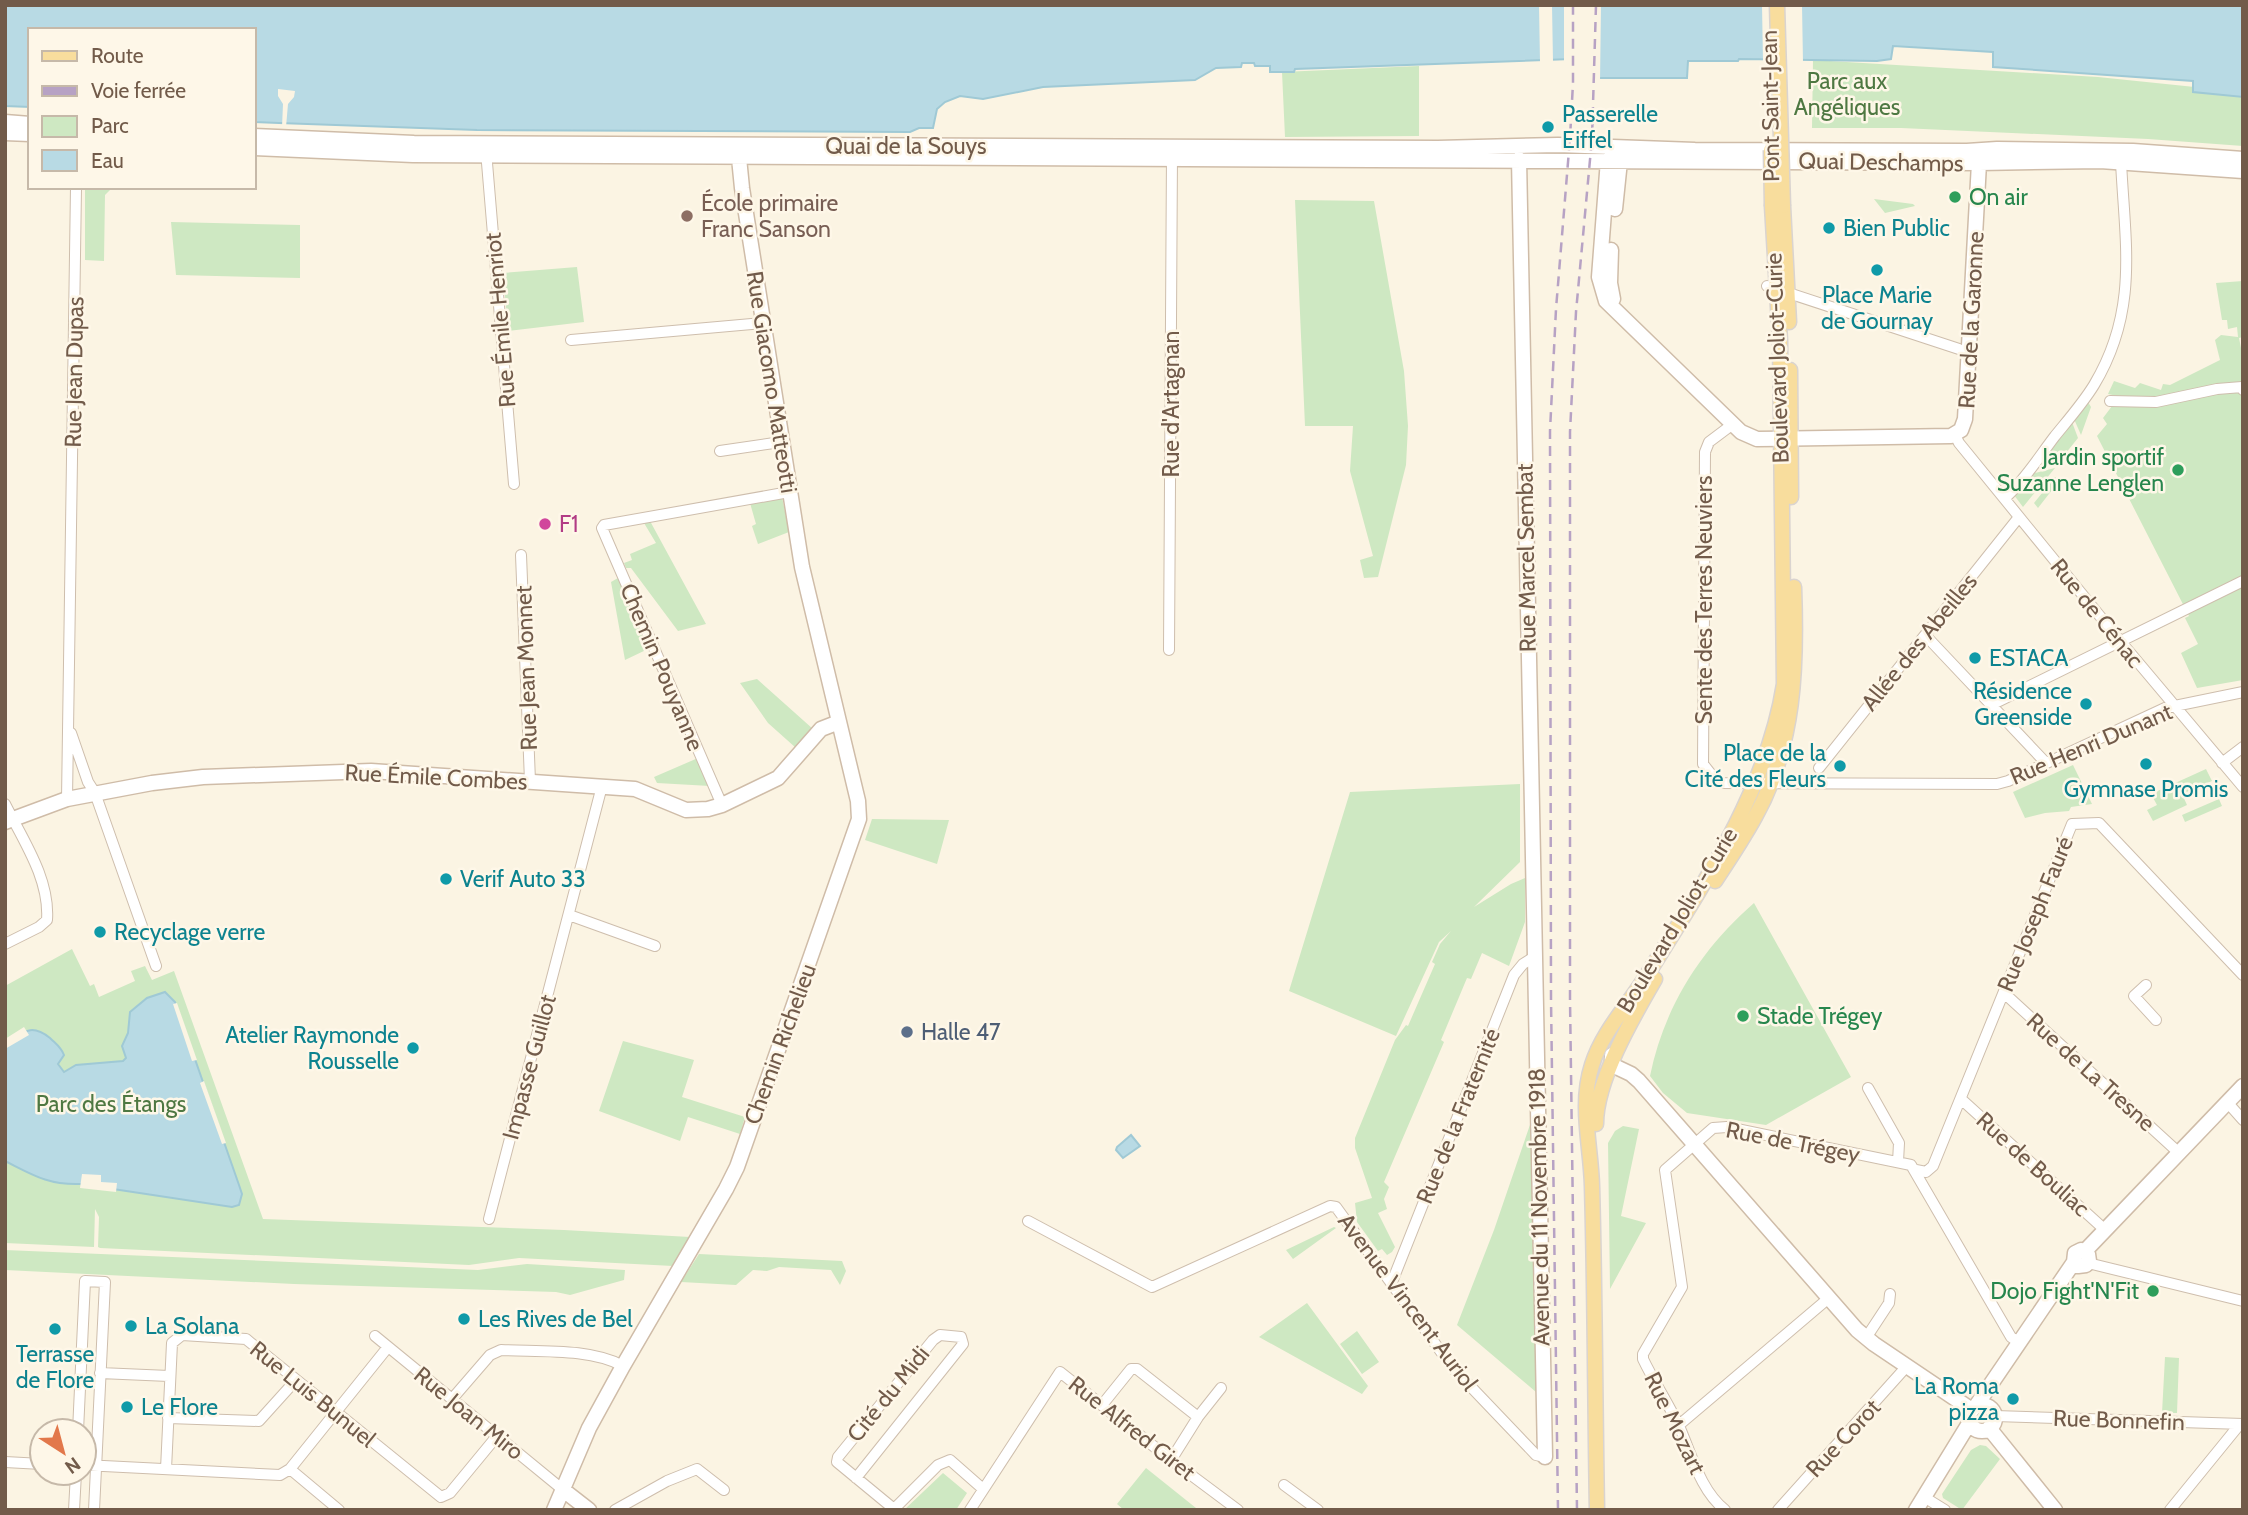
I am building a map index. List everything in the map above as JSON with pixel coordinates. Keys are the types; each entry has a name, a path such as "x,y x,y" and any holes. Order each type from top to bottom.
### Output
{"main road":[{"name":"Pont Saint-Jean","path":"1769,5 1777,206"},
{"name":"Pont Saint-Jean","path":"1777,5 1777,206"},
{"path":"5,122 28,124"},
{"path":"5,133 28,134"},
{"name":"Quai de la Souys","path":"256,136 486,149"},
{"path":"1509,146 1519,159 1559,145"},
{"name":"Quai de la Souys","path":"256,148 350,153 486,149 1172,152 1559,145"},
{"name":"Quai Deschamps","path":"1559,145 1615,156 1979,163 2121,162 2243,171"},
{"name":"Quai Deschamps","path":"1519,159 1695,150 1997,149 2153,152 2243,159"},
{"name":"Rue Giacomo Matteotti","path":"738,151 802,567"},
{"path":"1967,151 1979,163 1992,156 2053,151"},
{"name":"Quai de la Souys","path":"1172,152 1519,159"},
{"name":"Rue de la Garonne","path":"1615,156 1599,277 1606,301 1733,424 1754,439 1955,435 1962,428 1965,419 1979,163"},
{"name":"Rue Marcel Sembat","path":"1519,159 1534,957"},
{"name":"Boulevard Joliot-Curie","path":"1605,1510 1600,1182 1596,1110 1601,1089 1649,989 1755,818 1770,784 1788,728 1794,679 1786,439 1777,289 1777,206"},
{"name":"Boulevard Joliot-Curie","path":"1597,1510 1592,1183 1587,1097 1596,1056 1609,1031 1714,866 1754,783 1777,720 1784,684 1786,439"},
{"name":"Chemin Richelieu","path":"554,1510 590,1428 623,1366 737,1167 856,830 859,809 802,567"},
{"name":"Rue Émile Combes","path":"9,820 67,799 152,783 203,777 362,771 635,789 687,810 708,809 778,778 821,729 839,722"},
{"name":"Avenue du 11 Novembre 1918","path":"1534,957 1545,1457"},
{"path":"1642,983 1618,1036 1612,1065 1639,1080 1866,1338 1982,1417 2055,1510"},
{"path":"1916,1510 1926,1502 1982,1417 1991,1387 2020,1343 2104,1229 2243,1086"},
{"path":"562,1489 589,1510"}],"street":[{"name":"Rue Émile Henriot","path":"486,149 514,484"},
{"name":"Rue d'Artagnan","path":"1169,650 1172,152"},
{"path":"2005,498 2088,395 2116,340 2128,271 2121,162"},
{"name":"Rue Jean Dupas","path":"67,799 76,189"},
{"path":"1777,289 1959,349"},
{"path":"571,340 763,323"},
{"path":"2110,401 2156,402 2217,389 2242,387 2243,390"},
{"name":"Sente des Terres Neuviers","path":"1718,783 1703,764 1705,452 1709,442 1733,424"},
{"name":"Rue de Cénac","path":"1955,435 2121,642 2243,787"},
{"path":"720,451 781,442"},
{"name":"Chemin Pouyanne","path":"722,805 602,528 604,525 789,492"},
{"name":"Allée des Abeilles","path":"1819,768 2020,517"},
{"name":"Rue Jean Monnet","path":"521,555 530,781"},
{"path":"1991,705 2243,581"},
{"path":"1926,636 2046,763"},
{"name":"Rue Henri Dunant","path":"1718,783 1997,784 2165,708 2243,692"},
{"path":"69,727 156,966"},
{"path":"2222,763 2243,747"},
{"path":"1734,852 1753,800 1754,783"},
{"name":"Impasse Guillot","path":"489,1219 602,786"},
{"path":"5,804 9,820 45,887 48,904 47,920 39,927 5,944"},
{"name":"Rue Joseph Fauré","path":"1916,1170 1926,1172 1933,1166 2072,824 2099,823 2243,975"},
{"path":"569,915 655,946"},
{"name":"Rue de la Fraternité","path":"1392,1282 1514,975 1523,964 1534,957"},
{"path":"2146,985 2134,996 2156,1020"},
{"name":"Rue de La Tresne","path":"2004,993 2178,1152"},
{"name":"Rue de Trégey","path":"1868,1088 1899,1143 1898,1162"},
{"name":"Rue de Bouliac","path":"1961,1099 2104,1229"},
{"path":"2227,1102 2243,1120"},
{"name":"Rue de Trégey","path":"1694,1144 1713,1128 1721,1126 1898,1162 1916,1170"},
{"name":"Rue Mozart","path":"1694,1144 1668,1166 1665,1172 1682,1287 1654,1333 1643,1359 1679,1425 1686,1447 1712,1499 1726,1510"},
{"path":"1916,1170 2011,1337 2020,1343"},
{"name":"Avenue Vincent Auriol","path":"1027,1221 1152,1287 1330,1206 1336,1207 1452,1367 1536,1455 1545,1457"},
{"path":"2082,1259 2243,1301"},
{"path":"79,1417 85,1281 105,1282 98,1419"},
{"path":"1866,1338 1889,1303 1890,1294"},
{"path":"1679,1425 1830,1297"},
{"name":"Rue Luis Bunuel","path":"166,1469 172,1343 182,1335 246,1339 441,1497 450,1493 497,1436"},
{"name":"Cité du Midi","path":"856,1478 964,1344 961,1337 940,1335 846,1445 837,1462 893,1510 938,1465 950,1460 983,1489"},
{"name":"Rue Joan Miro","path":"376,1336 562,1489"},
{"path":"98,1465 280,1475 290,1469 388,1347"},
{"path":"452,1399 490,1355 501,1350 584,1354 604,1357 623,1366"},
{"name":"Rue Corot","path":"1778,1510 1907,1366"},
{"path":"1102,1405 1131,1369 1137,1369 1198,1417"},
{"name":"Rue Alfred Giret","path":"983,1489 1060,1371 1238,1510"},
{"path":"100,1373 169,1376"},
{"path":"168,1418 259,1421 296,1380"},
{"path":"1171,1460 1198,1417 1221,1388"},
{"name":"Rue Bonnefin","path":"1982,1417 2241,1424"},
{"path":"2170,1510 2241,1424"},
{"path":"5,1462 28,1463"},
{"path":"290,1469 339,1510"},
{"path":"615,1510 667,1481 697,1469 723,1490"},
{"path":"1284,1485 1318,1510"},
{"path":"75,1510 76,1487"},
{"path":"94,1510 95,1487"},
{"path":"971,1509 983,1489"},
{"path":"1926,1502 1945,1510"}],"green space":[{"name":"Parc aux Angéliques","path":"1813,60 2098,77 2243,92 2243,146 1901,128 1812,128"},
{"path":"1419,66 1419,136 1285,137 1282,72"},
{"path":"85,189 111,189 105,195 104,261 85,260"},
{"path":"1874,199 1913,204 1915,206 1885,213"},
{"path":"1295,200 1374,201 1404,371 1408,426 1406,465 1378,577 1364,578 1360,560 1373,556 1350,471 1353,426 1305,426"},
{"path":"171,222 300,225 300,278 176,275"},
{"path":"577,267 584,322 508,331 503,273"},
{"name":"Jardin sportif Suzanne Lenglen","path":"2243,281 2243,337 2239,338 2243,358 2243,680 2197,688 2181,653 2198,644 2185,618 2189,616 2097,436 2107,424 2103,418 2112,406 2121,406 2127,398 2108,394 2114,381 2135,388 2140,383 2161,390 2163,384 2170,385 2220,360 2215,340 2221,335 2238,337 2237,327 2228,329 2227,320 2222,320 2216,283"},
{"path":"2088,402 2091,407 2081,435 2074,419"},
{"path":"2072,422 2078,438 2057,464 2035,468"},
{"path":"2055,468 2023,507 2014,495 2031,474"},
{"path":"2055,477 2059,481 2038,508 2034,503"},
{"path":"782,497 789,532 758,544 752,526 756,524 750,503"},
{"path":"650,521 706,624 678,631 631,568 626,568 624,563 632,560 630,554 656,543 644,523"},
{"path":"618,578 648,649 625,660 611,582"},
{"path":"757,679 813,729 796,748 768,723 740,683"},
{"path":"698,758 710,786 657,783 654,777"},
{"path":"2073,765 2092,804 2071,807 2069,811 2025,818 2013,792"},
{"path":"2206,769 2212,781 2182,794 2187,805 2153,821 2147,810 2157,805 2151,794"},
{"path":"1520,784 1520,862 1474,907 1525,878 1525,922 1509,966 1482,953 1471,979 1467,978 1441,1040 1444,1042 1384,1182 1389,1187 1384,1199 1387,1209 1378,1213 1395,1247 1387,1255 1382,1249 1378,1251 1357,1222 1355,1203 1372,1198 1355,1148 1355,1138 1395,1040 1406,1025 1408,1026 1435,964 1432,962 1440,944 1451,931 1439,942 1396,1036 1289,991 1350,792"},
{"path":"2219,799 2222,806 2185,822 2182,815"},
{"path":"872,819 949,820 937,864 865,840"},
{"name":"Stade Trégey","path":"1754,903 1851,1077 1766,1125 1687,1113 1663,1093 1650,1076 1665,1026 1687,981 1717,940"},
{"name":"Parc des Étangs","path":"72,949 90,986 94,984 99,997 135,981 131,971 145,966 152,980 174,971 263,1219 690,1237 673,1266 519,1258 469,1265 100,1248 99,1217 95,1209 94,1247 5,1243 5,986"},
{"path":"623,1041 694,1060 682,1097 745,1117 740,1134 688,1117 680,1141 599,1111"},
{"path":"1533,1116 1536,1392 1457,1325 1494,1230"},
{"path":"1623,1126 1639,1129 1621,1216 1646,1223 1610,1289 1608,1143 1615,1131"},
{"path":"1336,1228 1293,1259 1286,1250"},
{"path":"5,1250 478,1270 527,1264 625,1270 624,1280 570,1295 556,1292 294,1284 5,1270"},
{"path":"699,1254 842,1261 846,1271 840,1285 831,1270 779,1267 767,1271 753,1270 736,1285 681,1282"},
{"path":"1307,1303 1368,1386 1362,1394 1259,1337"},
{"path":"1357,1331 1379,1362 1362,1374 1340,1344"},
{"path":"2165,1357 2179,1358 2177,1413 2162,1413"},
{"path":"1980,1445 1986,1446 2000,1459 1962,1510 1943,1498 1942,1494 1971,1450"},
{"path":"1146,1468 1196,1508 1195,1510 1124,1510 1117,1504"},
{"path":"943,1473 967,1493 956,1510 904,1510"}],"water":[{"path":"5,5 2243,5 2243,97 2193,92 2193,81 1993,67 1993,52 1893,46 1891,59 1877,61 1688,61 1687,78 1599,78 1599,58 1295,69 1294,72 1270,72 1270,66 1242,63 1241,67 1216,68 1195,80 1043,87 983,99 960,96 945,102 937,109 933,128 919,128 910,132 477,130 256,122 256,28 28,28 28,107 5,106"},
{"name":"Parc des Étangs","path":"165,992 175,1002 239,1185 242,1194 239,1205 232,1207 59,1183 41,1178 5,1161 5,1043 28,1031 43,1033 63,1052 58,1064 64,1072 76,1065 123,1061 126,1058 122,1046 128,1033 130,1012 147,998"},
{"path":"1131,1135 1140,1146 1123,1158 1116,1150 1117,1147"}],"pier":[{"path":"1539,5 1552,5 1553,62 1540,62"},
{"path":"1564,5 1601,5 1600,82 1596,79 1595,61 1564,61"},
{"path":"1762,5 1802,5 1803,63 1763,62"},
{"path":"278,89 295,91 288,104 286,127 282,127 283,104 278,96"},
{"path":"177,1003 197,1060 192,1061 173,1004"},
{"path":"24,1027 29,1035 5,1049 5,1039"},
{"path":"204,1081 226,1143 222,1144 200,1083"},
{"path":"82,1174 101,1175 101,1182 117,1183 116,1192 80,1188"}],"railway":[{"path":"1558,1510 1551,999 1550,431 1573,83 1573,5"},
{"path":"1577,1510 1570,999 1570,432 1576,312 1592,138 1596,5"}],"place":[{"name":"Passerelle Eiffel","path":"1548,127"},
{"name":"On air","path":"1955,197"},
{"name":"École primaire Franc Sanson","path":"687,216"},
{"name":"Bien Public","path":"1829,228"},
{"name":"Place Marie de Gournay","path":"1877,270"},
{"name":"Jardin sportif Suzanne Lenglen","path":"2178,470"},
{"name":"F1","path":"545,524"},
{"name":"ESTACA","path":"1975,658"},
{"name":"Résidence Greenside","path":"2086,704"},
{"name":"Gymnase Promis","path":"2146,764"},
{"name":"Place de la Cité des Fleurs","path":"1840,766"},
{"name":"Verif Auto 33","path":"446,879"},
{"name":"Recyclage verre","path":"100,932"},
{"name":"Stade Trégey","path":"1743,1016"},
{"name":"Halle 47","path":"907,1032"},
{"name":"Atelier Raymonde Rousselle","path":"413,1048"},
{"name":"Dojo Fight'N'Fit","path":"2153,1291"},
{"name":"Les Rives de Bel","path":"464,1319"},
{"name":"La Solana","path":"131,1326"},
{"name":"Terrasse de Flore","path":"55,1329"},
{"name":"La Roma pizza","path":"2013,1399"},
{"name":"Le Flore","path":"127,1407"}]}
